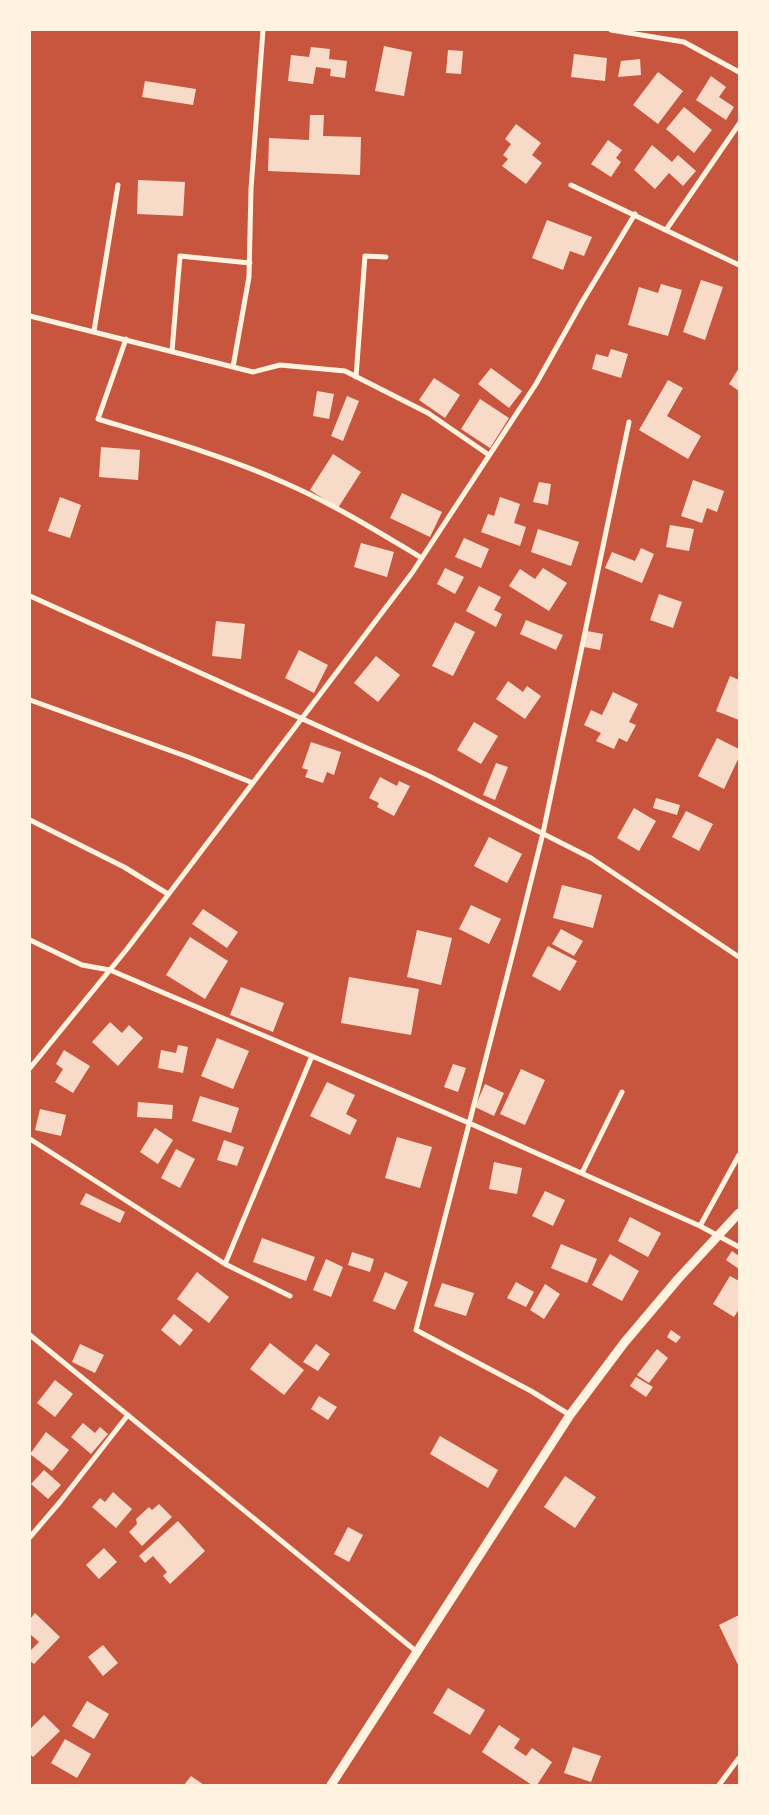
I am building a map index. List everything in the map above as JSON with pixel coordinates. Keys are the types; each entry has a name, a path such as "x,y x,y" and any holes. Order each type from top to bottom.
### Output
{"street":[{"path":"233,367 249,277 251,189 263,30"},
{"path":"611,30 684,42 739,72"},
{"path":"666,230 739,124"},
{"path":"571,185 739,265"},
{"path":"94,331 118,186"},
{"path":"30,1068 110,970 422,558 536,384 582,302 635,214"},
{"path":"172,351 180,256 250,263"},
{"path":"356,377 365,256 386,257"},
{"path":"30,316 253,372 280,366 345,371 428,413 489,455"},
{"path":"126,339 98,419 202,451 285,482 355,518 422,558"},
{"path":"570,1415 530,1391 416,1330 468,1123 516,945 543,833 629,422"},
{"path":"30,596 429,776 543,833 591,858 739,957"},
{"path":"30,700 188,757 253,783"},
{"path":"30,820 124,867 168,894"},
{"path":"30,940 82,964 110,970 468,1123 700,1226 739,1247"},
{"path":"225,1264 312,1056"},
{"path":"582,1173 622,1092"},
{"path":"30,1139 225,1264 290,1296"},
{"path":"700,1226 739,1156"},
{"path":"331,1785 570,1415 624,1343 739,1213"},
{"path":"30,1335 417,1652"},
{"path":"30,1537 128,1415"},
{"path":"719,1785 739,1758"}],"building":[{"path":"384,46 412,52 404,96 375,91"},
{"path":"311,47 330,49 329,59 347,61 345,78 330,76 331,69 316,67 313,84 288,81 291,55 309,57"},
{"path":"448,50 463,51 461,74 446,73"},
{"path":"574,54 607,58 605,81 571,77"},
{"path":"640,59 641,75 618,77 621,61"},
{"path":"658,72 683,91 658,124 633,105"},
{"path":"711,76 726,87 719,97 734,107 726,120 696,100"},
{"path":"145,81 196,89 193,105 142,97"},
{"path":"684,107 712,130 694,153 666,129"},
{"path":"310,115 324,115 323,136 361,137 360,175 268,171 269,138 309,140"},
{"path":"516,124 541,143 532,155 542,163 526,184 502,166 508,159 503,155 511,144 505,139"},
{"path":"608,140 622,150 616,158 621,162 611,177 591,164"},
{"path":"652,145 672,162 678,155 696,171 683,186 669,173 655,189 634,170"},
{"path":"138,180 185,182 183,216 137,214"},
{"path":"547,220 592,237 584,256 570,251 563,270 532,258"},
{"path":"701,280 723,287 705,340 683,332"},
{"path":"661,284 682,290 668,336 628,325 639,287 658,293"},
{"path":"611,349 628,354 621,378 592,369 596,354 608,357"},
{"path":"491,368 522,391 509,408 478,384"},
{"path":"739,368 739,391 729,384"},
{"path":"434,378 460,395 445,418 419,400"},
{"path":"668,380 683,388 667,416 701,436 688,459 639,430"},
{"path":"317,391 334,394 329,419 313,416"},
{"path":"347,396 359,401 343,441 331,436"},
{"path":"480,399 509,418 490,448 461,429"},
{"path":"101,447 140,450 138,480 99,477"},
{"path":"333,454 361,472 338,508 310,490"},
{"path":"693,480 724,491 717,512 707,508 702,523 681,516"},
{"path":"539,482 551,484 548,505 533,502"},
{"path":"402,493 442,512 430,537 390,518"},
{"path":"60,497 81,505 70,538 48,531"},
{"path":"500,497 520,504 514,523 526,527 520,546 481,532 488,514 494,516"},
{"path":"670,525 694,529 689,551 666,547"},
{"path":"538,529 579,542 571,566 531,552"},
{"path":"464,538 489,549 481,568 455,557"},
{"path":"361,543 394,552 387,577 354,567"},
{"path":"641,548 654,554 642,583 605,568 612,552 635,561"},
{"path":"445,568 464,577 455,594 437,584"},
{"path":"543,568 567,583 549,611 509,586 520,569 535,579"},
{"path":"479,586 501,597 494,610 502,614 496,627 466,611"},
{"path":"659,594 682,602 673,628 650,620"},
{"path":"526,620 563,635 556,650 520,634"},
{"path":"216,621 245,624 241,659 212,656"},
{"path":"455,622 475,632 453,676 432,666"},
{"path":"587,631 603,634 600,650 584,647"},
{"path":"299,650 328,665 314,693 285,678"},
{"path":"376,656 400,675 378,702 354,683"},
{"path":"730,676 739,680 739,720 716,711"},
{"path":"508,681 523,692 527,686 541,696 525,719 496,699"},
{"path":"613,692 638,704 629,722 636,725 627,742 619,738 614,749 596,741 601,733 584,725 591,710 602,715"},
{"path":"474,722 498,736 481,764 457,750"},
{"path":"717,738 739,749 739,757 724,789 698,776"},
{"path":"311,742 341,752 334,775 327,772 323,783 305,777 308,770 302,768"},
{"path":"496,763 508,767 495,800 483,795"},
{"path":"380,777 397,786 399,781 410,786 394,816 377,807 379,803 369,798"},
{"path":"656,798 680,805 677,815 653,808"},
{"path":"634,808 656,821 639,851 617,838"},
{"path":"686,811 713,824 699,851 672,837"},
{"path":"489,837 522,854 507,883 474,866"},
{"path":"562,885 602,895 593,928 553,918"},
{"path":"471,905 501,919 489,944 459,929"},
{"path":"203,909 238,932 227,948 192,924"},
{"path":"561,929 583,941 574,956 552,944"},
{"path":"417,930 452,938 441,985 407,977"},
{"path":"190,937 228,961 205,999 166,975"},
{"path":"548,946 577,961 560,991 532,976"},
{"path":"349,977 419,989 411,1035 341,1023"},
{"path":"241,987 284,1003 273,1032 230,1015"},
{"path":"110,1022 122,1033 129,1025 143,1038 118,1066 92,1042"},
{"path":"217,1038 249,1051 233,1089 201,1076"},
{"path":"178,1045 188,1047 183,1073 158,1068 161,1050 176,1053"},
{"path":"64,1050 90,1066 73,1093 55,1082 63,1069 56,1064"},
{"path":"453,1064 466,1068 458,1092 444,1087"},
{"path":"521,1069 545,1080 525,1125 500,1114"},
{"path":"327,1082 355,1095 346,1114 357,1120 350,1135 310,1116"},
{"path":"485,1084 504,1093 494,1116 475,1107"},
{"path":"200,1096 239,1108 231,1133 192,1121"},
{"path":"138,1102 173,1105 172,1119 137,1117"},
{"path":"40,1109 66,1115 61,1136 35,1130"},
{"path":"155,1128 173,1140 158,1164 140,1152"},
{"path":"397,1137 432,1147 420,1188 385,1178"},
{"path":"224,1140 244,1147 237,1166 217,1160"},
{"path":"176,1149 195,1159 180,1188 161,1178"},
{"path":"494,1162 522,1168 517,1194 489,1189"},
{"path":"545,1191 565,1200 553,1226 532,1216"},
{"path":"86,1193 125,1212 120,1223 80,1204"},
{"path":"630,1217 661,1233 648,1257 618,1241"},
{"path":"262,1238 315,1257 306,1281 253,1262"},
{"path":"561,1244 597,1259 587,1283 551,1268"},
{"path":"732,1251 739,1256 739,1269 726,1260"},
{"path":"352,1252 374,1259 370,1272 348,1265"},
{"path":"610,1254 639,1271 622,1301 592,1285"},
{"path":"326,1259 343,1267 331,1297 313,1290"},
{"path":"197,1272 229,1297 209,1323 177,1299"},
{"path":"385,1272 408,1282 395,1310 373,1301"},
{"path":"730,1276 739,1281 739,1309 734,1317 713,1304"},
{"path":"516,1282 534,1292 526,1307 507,1298"},
{"path":"442,1283 474,1293 466,1316 434,1306"},
{"path":"545,1284 560,1294 544,1319 530,1310"},
{"path":"174,1314 193,1330 180,1346 161,1330"},
{"path":"671,1330 681,1337 676,1343 667,1337"},
{"path":"270,1343 304,1370 284,1395 250,1369"},
{"path":"80,1344 104,1355 95,1373 72,1362"},
{"path":"316,1344 330,1354 318,1371 303,1362"},
{"path":"657,1349 668,1358 649,1383 637,1375"},
{"path":"636,1377 653,1387 646,1397 630,1386"},
{"path":"55,1380 73,1394 55,1417 37,1403"},
{"path":"319,1396 337,1407 328,1420 311,1409"},
{"path":"83,1423 95,1433 100,1427 108,1434 91,1454 71,1437"},
{"path":"46,1432 69,1450 52,1471 30,1454"},
{"path":"440,1436 498,1470 488,1488 430,1454"},
{"path":"44,1470 61,1485 48,1499 31,1484"},
{"path":"565,1476 596,1497 575,1528 544,1507"},
{"path":"113,1492 132,1509 116,1528 92,1507 100,1498 105,1502"},
{"path":"159,1504 172,1517 142,1546 129,1532 137,1524 136,1519 149,1507 152,1510"},
{"path":"178,1521 205,1551 170,1584 163,1576 167,1572 153,1556 145,1563 139,1556"},
{"path":"348,1527 363,1535 349,1562 334,1554"},
{"path":"104,1548 117,1562 99,1579 86,1565"},
{"path":"35,1613 60,1637 34,1664 30,1661 30,1651 39,1642 30,1634 30,1619"},
{"path":"739,1615 739,1667 719,1625"},
{"path":"103,1645 118,1663 103,1676 88,1657"},
{"path":"448,1688 485,1710 470,1735 433,1713"},
{"path":"87,1701 109,1714 94,1739 72,1726"},
{"path":"44,1715 60,1731 33,1757 30,1754 30,1729"},
{"path":"499,1725 520,1739 514,1748 526,1756 532,1748 552,1762 537,1785 532,1785 482,1752"},
{"path":"65,1739 91,1754 77,1778 51,1763"},
{"path":"573,1747 601,1756 591,1782 564,1773"},
{"path":"191,1776 204,1785 184,1785"}]}
